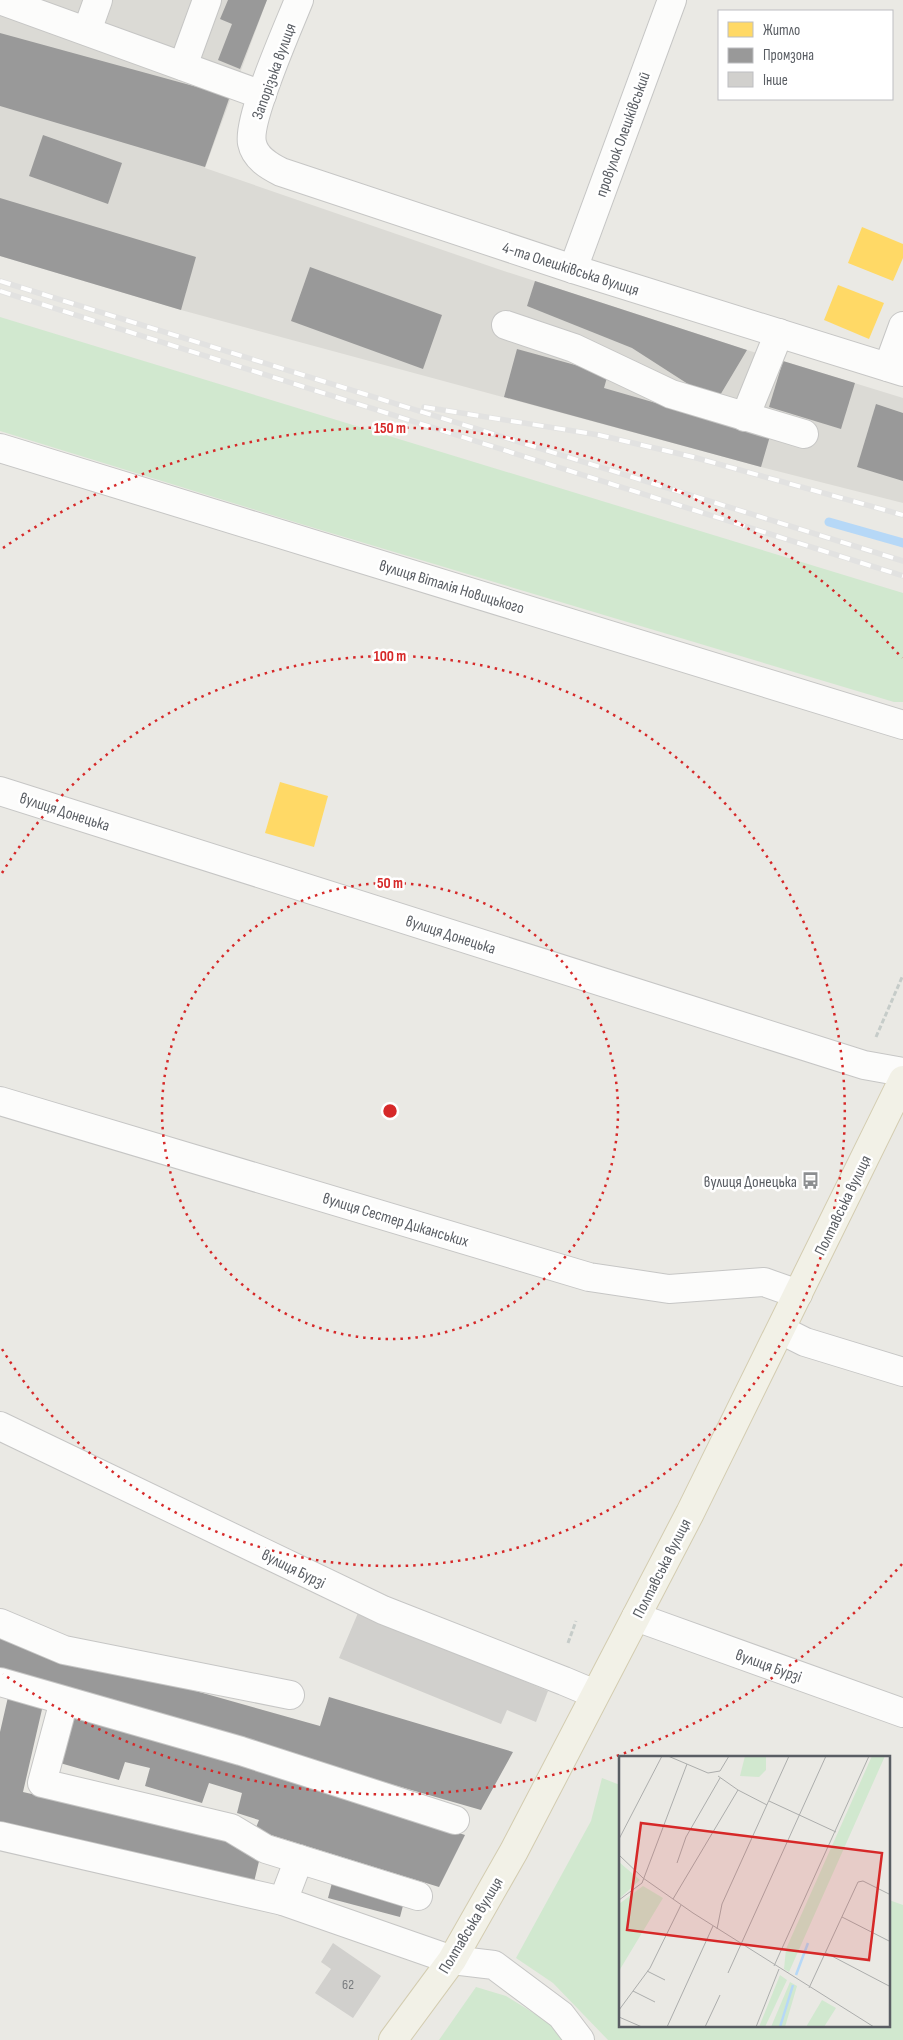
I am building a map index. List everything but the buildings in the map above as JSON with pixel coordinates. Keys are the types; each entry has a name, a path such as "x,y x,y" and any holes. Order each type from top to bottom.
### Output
{"main road":[{"name":"Полтавська вулиця","path":"393,2040 452,1960 514,1851 636,1617 781,1330 903,1080"}],"street":[{"path":"0,0 262,95"},
{"path":"87,31 98,0"},
{"path":"183,66 207,0"},
{"name":"Запорізька вулиця","path":"252,144 252,127 262,95 299,0"},
{"name":"провулок Олешківський","path":"573,269 672,0"},
{"name":"4-та Олешківська вулиця","path":"252,144 258,156 281,172 573,269 895,369"},
{"path":"506,325 574,348 671,394 804,434"},
{"path":"895,369 903,326"},
{"path":"745,417 779,333"},
{"name":"вулиця Віталія Новицького","path":"0,448 903,725"},
{"name":"вулиця Донецька","path":"0,790 864,1065 903,1072"},
{"name":"вулиця Сестер Диканських","path":"0,1101 589,1277 669,1288 764,1282 798,1294"},
{"path":"781,1330 805,1342 903,1372"},
{"name":"вулиця Бурзі","path":"0,1426 383,1610 595,1694"},
{"name":"вулиця Бурзі","path":"636,1617 903,1713"},
{"path":"0,1623 64,1650 290,1695"},
{"path":"0,1682 241,1751 455,1820"},
{"path":"64,1701 42,1783 231,1828 266,1849 418,1896"},
{"path":"0,1836 282,1901 452,1960 494,1965 561,2016 580,2040"},
{"path":"282,1901 299,1859"}],"path":[{"path":"864,1065 903,975"},
{"path":"568,1643 576,1621"}],"shaded area":[{"path":"0,0 267,0 205,168 495,268 747,350 903,398 903,503 761,467 181,310 0,256"}],"green space":[{"path":"0,317 903,593 903,702 894,702 301,524 0,431"},
{"path":"602,1778 619,1785 619,2028 890,2028 890,1900 903,1905 903,2040 608,2040 553,1983 516,1958 591,1821"},
{"path":"476,1987 506,1996 563,2031 569,2040 439,2040"}],"waterway":[{"path":"829,522 903,543"}],"railway":[{"path":"0,281 903,561"},
{"path":"0,291 903,576"},
{"path":"424,407 599,435 693,457 903,515"}],"place":[{"name":"вулиця Донецька","path":"811,1181"}]}
